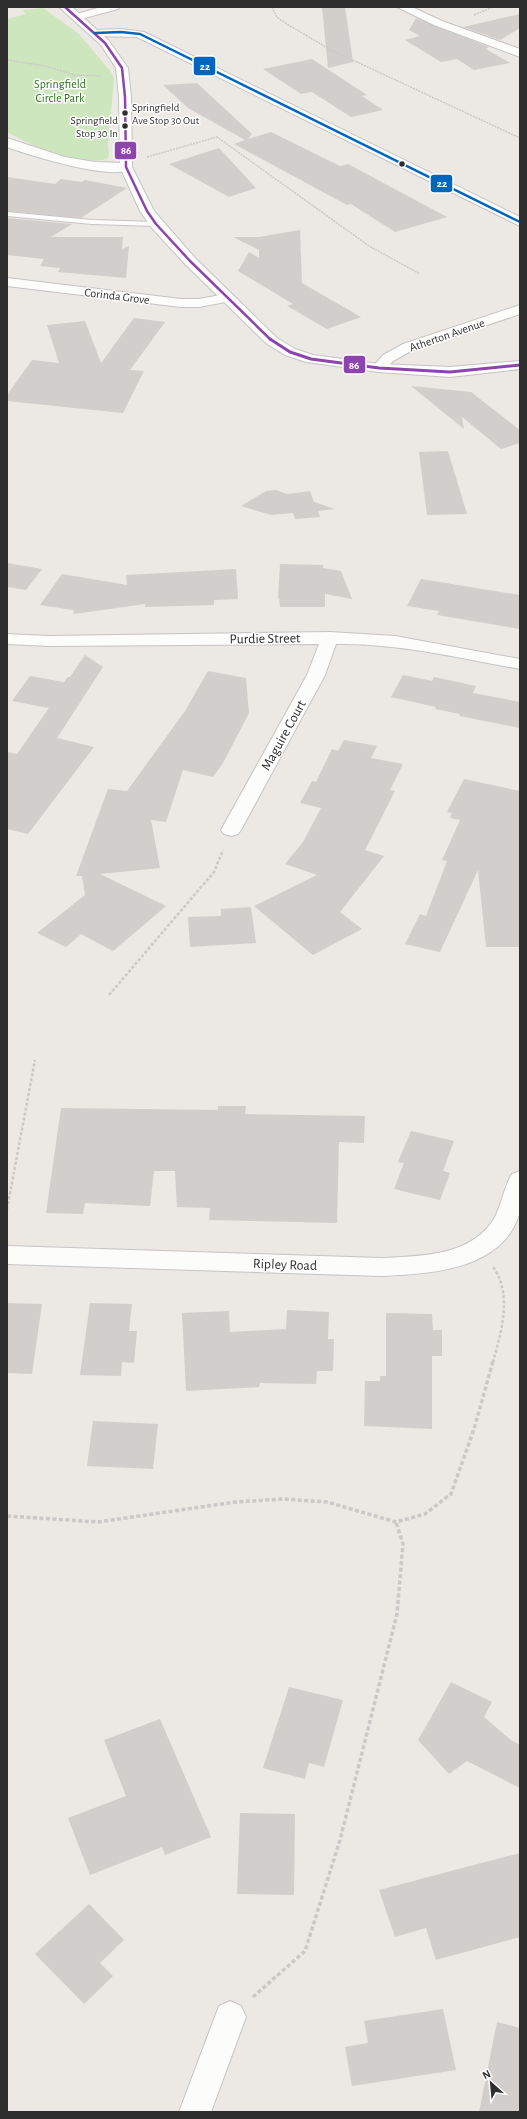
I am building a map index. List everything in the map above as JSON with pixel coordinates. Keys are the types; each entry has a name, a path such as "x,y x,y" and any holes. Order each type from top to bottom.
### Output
{"street":[{"path":"65,7 95,33 119,61 124,76 126,164 138,192 156,224 226,298 272,341 290,352 335,363 379,368 450,372 520,365"},
{"path":"77,17 114,7"},
{"path":"403,7 438,23 520,53"},
{"path":"95,33 121,32 140,34 520,222"},
{"path":"7,142 31,152 64,162 96,167 126,164"},
{"name":"Corinda Grove","path":"7,282 181,304 199,303 226,298"},
{"name":"Atherton Avenue","path":"379,368 388,358 408,347 520,309"},
{"name":"Purdie Street","path":"7,639 49,641 330,637 366,638 395,641 520,664"},
{"name":"Maguire Court","path":"231,830 316,675 330,637"},
{"name":"Ripley Road","path":"7,1255 382,1267 414,1266 451,1260 479,1247 493,1237 502,1227 520,1180"},
{"path":"195,2112 230,2017"}],"lane":[{"path":"7,214 92,222 156,224"}],"path":[{"path":"272,7 276,16 329,49 520,138"},
{"path":"7,60 45,66 75,75 124,76"},
{"path":"68,80 75,75"},
{"path":"126,164 217,137 368,246 420,274"},
{"path":"109,995 214,872 231,830"},
{"path":"7,1209 35,1060"},
{"path":"7,1516 98,1522 235,1502 283,1499 327,1502 396,1522 425,1514 451,1494 474,1429 502,1330 504,1293 498,1274 479,1247"},
{"path":"230,2017 305,1951 340,1840 397,1614 403,1544 396,1522"}],"green space":[{"name":"Springfield Circle Park","path":"43,8 79,34 111,72 114,79 108,145 109,156 107,159 95,161 69,158 42,149 7,132 7,19 26,14 22,10"}],"building":[{"path":"322,7 345,7 353,62 328,68"},
{"path":"520,14 520,28 500,40 463,27"},
{"path":"416,18 489,47 486,49 510,63 474,70 457,59 441,62 405,40 420,36 409,30"},
{"path":"312,59 367,95 362,96 383,110 351,117 312,92 301,94 263,69"},
{"path":"197,83 252,134 248,139 271,132 340,166 348,164 447,217 395,232 351,204 347,205 234,144 245,140 188,108 163,85"},
{"path":"219,148 256,188 229,197 169,164"},
{"path":"7,177 55,184 61,179 82,182 85,180 127,188 81,218 7,211"},
{"path":"7,218 72,224 51,237 123,237 122,249 129,246 126,278 58,272 60,268 40,266 44,259 7,255"},
{"path":"300,230 302,283 361,317 327,329 287,306 293,304 238,271 249,252 259,258 259,250 233,237 259,237"},
{"path":"134,318 165,322 130,370 144,371 123,413 7,401 7,395 32,360 59,363 47,325 85,321 101,363"},
{"path":"411,386 471,392 520,430 520,443 501,449 462,417 464,429"},
{"path":"448,451 467,514 427,515 419,452"},
{"path":"276,490 287,494 310,491 314,502 335,509 318,511 320,517 295,519 293,513 271,515 241,506 266,491"},
{"path":"7,563 42,569 26,590 7,587"},
{"path":"280,564 323,565 323,568 341,571 352,599 325,594 325,607 280,607 278,598"},
{"path":"236,569 238,599 214,600 214,605 145,607 145,604 74,614 73,610 40,605 62,574 127,585 126,575"},
{"path":"421,579 520,595 520,629 437,615 439,611 407,606"},
{"path":"85,655 103,667 57,738 94,747 28,834 7,829 7,752 17,754 49,708 12,701 30,676 64,682 68,677 70,677"},
{"path":"208,671 246,678 249,713 223,763 213,777 183,770 166,822 151,820 160,868 100,874 166,906 113,951 81,934 66,947 37,933 85,895 82,876 76,876 108,789 127,791 185,711"},
{"path":"403,675 432,681 434,677 476,686 473,693 520,702 520,728 459,716 460,714 435,709 436,707 391,697"},
{"path":"344,740 377,746 371,758 403,764 390,790 395,791 365,850 384,856 340,912 362,929 313,955 254,906 317,875 285,864 303,842 321,808 300,803 312,781 316,782 332,749 338,751"},
{"path":"464,779 520,791 520,947 486,947 478,870 440,952 405,944 420,914 426,916 447,861 442,860 460,820 450,818 452,813 447,812"},
{"path":"251,907 256,943 190,947 188,917 221,916 221,909"},
{"path":"218,1106 246,1106 245,1114 365,1116 364,1143 339,1142 337,1223 209,1220 210,1208 177,1207 175,1171 154,1171 150,1206 85,1203 83,1214 46,1213 61,1108 218,1110"},
{"path":"411,1131 454,1141 443,1171 450,1173 440,1200 394,1189 404,1163 398,1162"},
{"path":"7,1303 42,1304 32,1374 7,1373"},
{"path":"90,1303 132,1304 129,1331 137,1331 134,1363 122,1362 121,1376 80,1375"},
{"path":"287,1310 329,1312 328,1339 334,1339 333,1371 317,1371 316,1384 260,1383 259,1387 186,1391 182,1313 229,1311 230,1332 286,1329"},
{"path":"386,1313 432,1314 433,1330 442,1330 442,1356 432,1356 432,1429 364,1426 365,1381 380,1381 380,1376 386,1376"},
{"path":"93,1421 158,1424 153,1469 87,1466"},
{"path":"451,1682 492,1702 484,1717 511,1740 520,1745 520,1788 467,1761 449,1774 418,1740"},
{"path":"289,1687 343,1700 324,1767 309,1763 305,1779 263,1768"},
{"path":"160,1719 211,1837 165,1855 162,1847 90,1875 68,1818 126,1796 104,1740"},
{"path":"240,1813 295,1814 294,1895 237,1894"},
{"path":"520,1853 520,1937 436,1960 426,1928 395,1937 379,1890"},
{"path":"89,1904 124,1940 100,1963 113,1976 84,2004 35,1954"},
{"path":"443,2009 456,2070 352,2086 345,2047 368,2043 364,2021"},
{"path":"497,2022 520,2028 520,2112 479,2112"}],"transit line":[{"name":"86","path":"65,7 105,43 122,68 125,97 126,167 147,211 156,224 190,261 272,341 290,352 311,359 379,368 450,372 520,365"},
{"name":"22","path":"95,33 121,32 140,34 520,222"}],"place":[{"name":"Springfield Ave Stop 30 Out","path":"125,113"},
{"name":"Springfield Stop 30 In","path":"125,126"}]}
